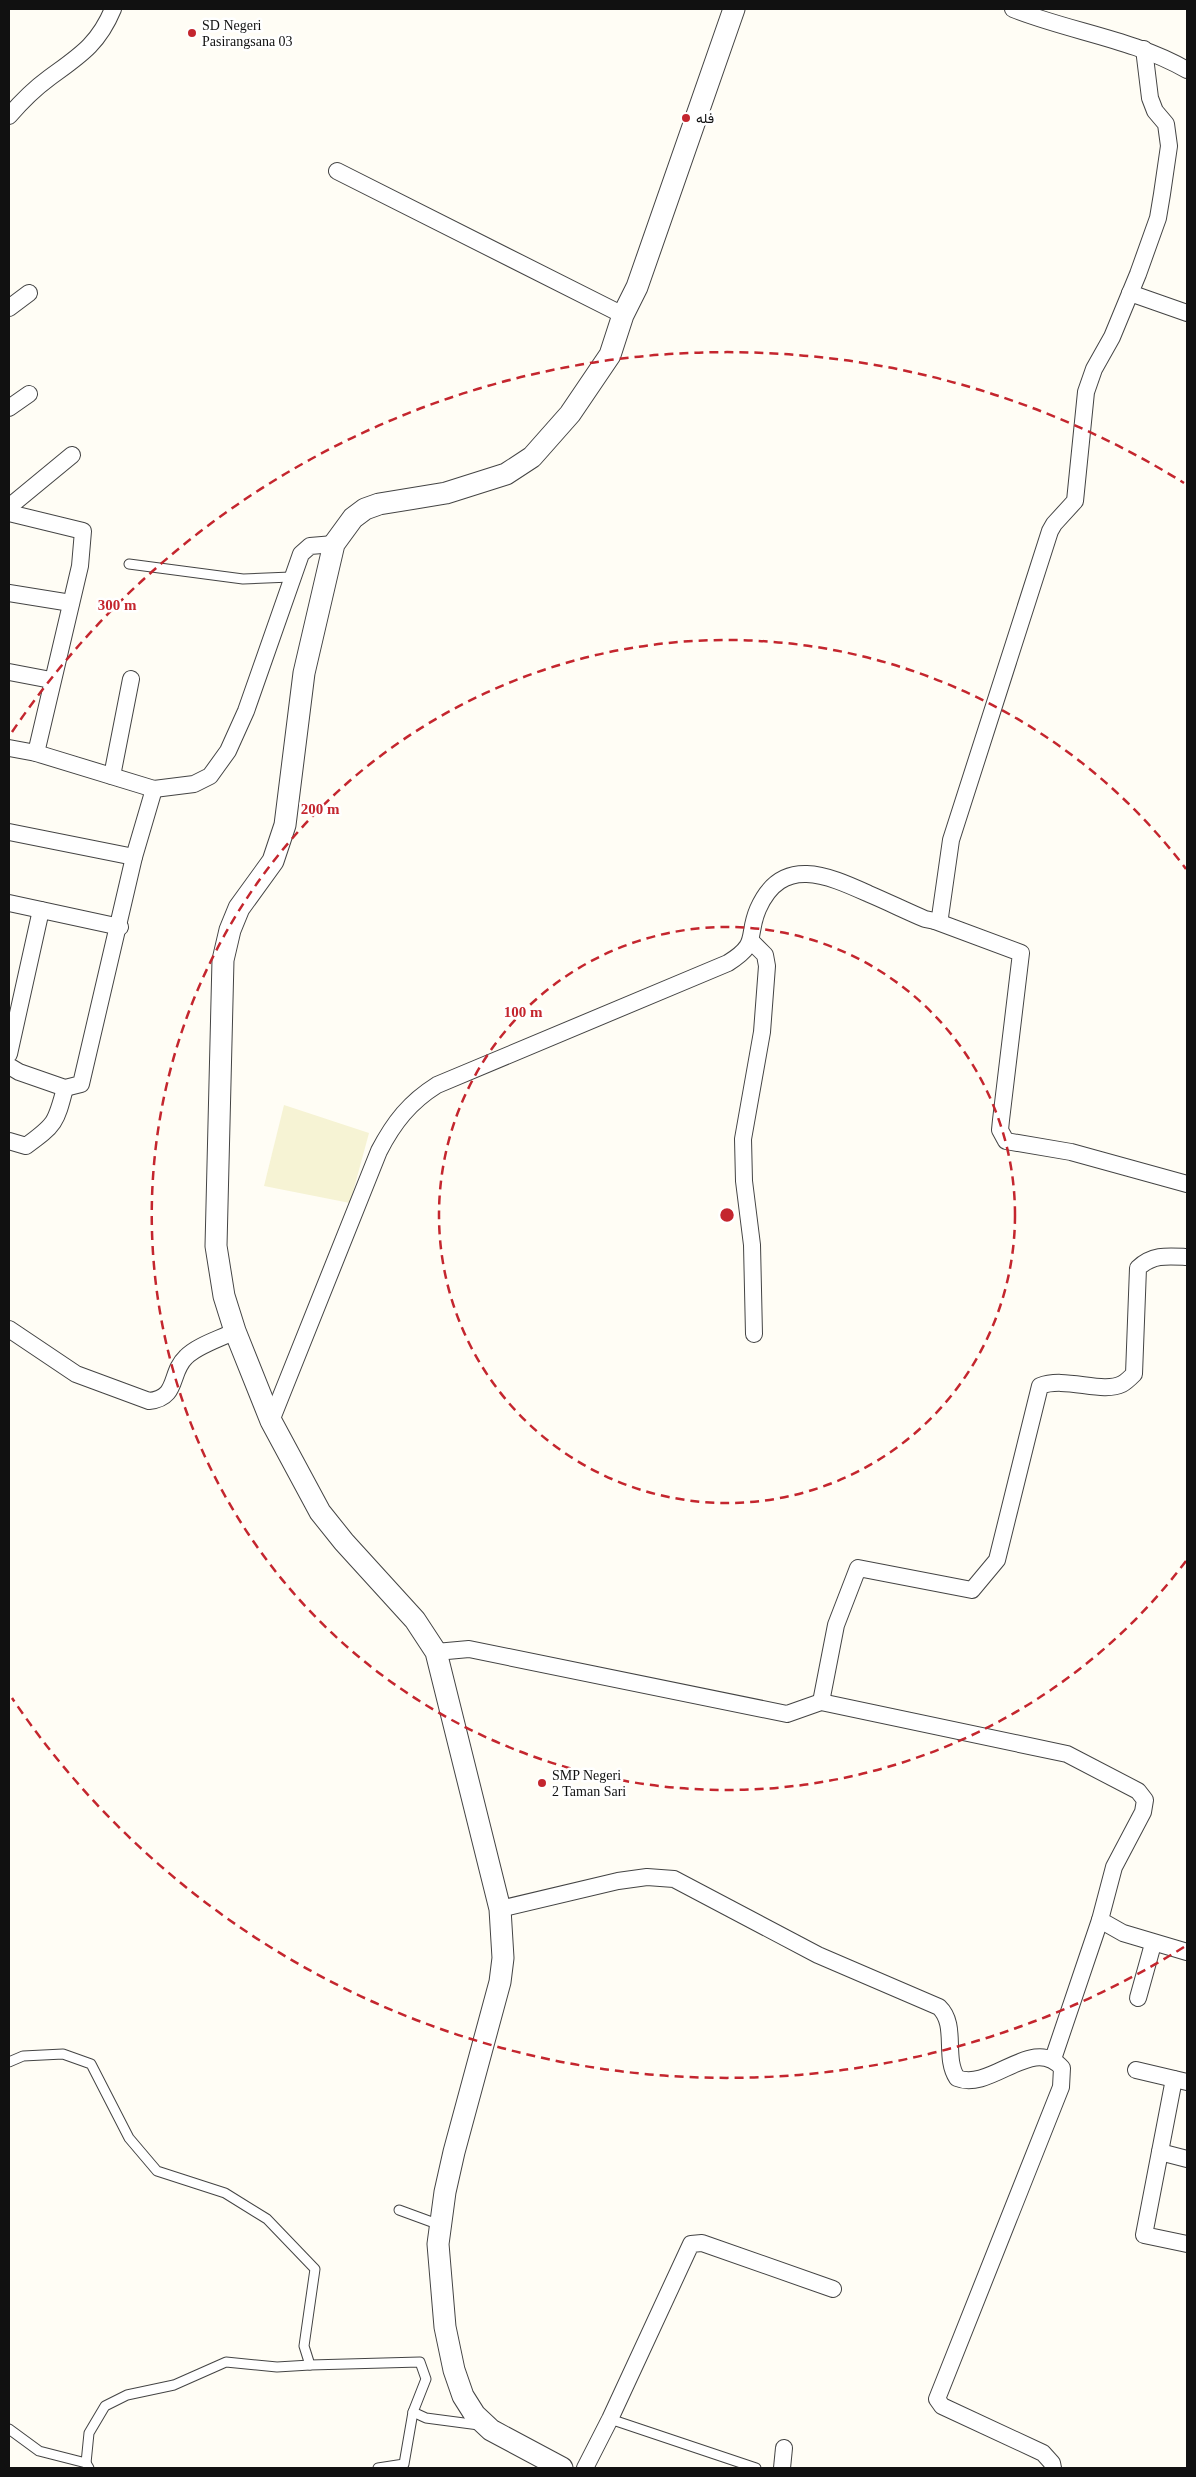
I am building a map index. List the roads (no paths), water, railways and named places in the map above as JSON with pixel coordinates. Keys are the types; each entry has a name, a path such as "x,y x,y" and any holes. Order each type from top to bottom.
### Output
{"street":[{"path":"9,116 30,93 87,50 100,36 113,9"},
{"path":"562,2468 486,2425 475,2415 462,2396 454,2370 445,2327 439,2278 438,2244 454,2152 500,1982 503,1934 500,1909 436,1652 415,1620 344,1542 320,1512 271,1421 235,1332 218,1273 216,1246 223,960 230,930 240,908 273,861 285,825 304,673 334,544 353,518 365,509 379,504 446,493 506,474 532,457 570,414 610,355 622,315 636,287 734,9"},
{"path":"1013,9 1066,28 1144,48 1187,70"},
{"path":"935,921 941,914 951,840 1050,531 1075,501 1086,392 1090,379 1112,337 1158,218 1168,146 1166,124 1154,111 1150,98 1144,48"},
{"path":"337,171 622,315"},
{"path":"9,308 28,292"},
{"path":"1130,292 1187,313"},
{"path":"9,408 28,394"},
{"path":"9,507 72,456"},
{"path":"9,513 83,531 80,566 51,680 36,753"},
{"path":"9,748 36,753 154,789 194,784 210,776 228,751 246,711 291,577 301,554 310,546 334,544"},
{"path":"9,593 70,603"},
{"path":"9,672 51,680"},
{"path":"112,776 131,680"},
{"path":"9,1066 19,1072 66,1088 78,1086 83,1080 120,927 134,857 154,789"},
{"path":"9,832 134,857"},
{"path":"271,1421 379,1151 402,1112 419,1096 437,1084 728,963 738,957 751,941 758,910 768,893 773,887 787,878 801,874 818,874 834,878 925,919 1021,953 1000,1120 1000,1130 1006,1142 1071,1152 1187,1184"},
{"path":"9,903 120,927"},
{"path":"9,1054 41,910"},
{"path":"751,941 765,955 767,966 762,1032 744,1139 744,1181 752,1245 754,1334"},
{"path":"9,1141 26,1146 48,1129 58,1117 66,1088"},
{"path":"821,1702 836,1625 858,1568 972,1590 997,1560 1040,1386 1051,1381 1105,1386 1121,1385 1134,1374 1138,1268 1147,1259 1166,1256 1187,1257"},
{"path":"9,1329 76,1374 150,1402 158,1400 167,1394 176,1371 188,1355 235,1332"},
{"path":"436,1652 469,1649 787,1714 821,1702 1067,1754 1138,1791 1145,1800 1143,1812 1120,1853 1100,1920 1053,2059"},
{"path":"500,1909 618,1881 647,1877 674,1879 818,1955 939,2007 947,2017 951,2065 957,2078 973,2080 1032,2058 1053,2059 1062,2068 1061,2088 937,2399 942,2406 1043,2453 1054,2468"},
{"path":"1100,1920 1123,1934 1153,1944 1187,1952"},
{"path":"1138,1998 1153,1944"},
{"path":"1136,2070 1180,2080 1160,2152 1144,2235 1187,2244"},
{"path":"1160,2152 1187,2159"},
{"path":"584,2468 610,2419 691,2244 702,2243 833,2289"},
{"path":"782,2468 784,2448"}],"lane":[{"path":"129,564 243,579 291,577"},
{"path":"9,2062 22,2056 63,2054 91,2064 129,2138 157,2171 225,2193 267,2219 315,2270 304,2346 310,2365"},
{"path":"399,2210 440,2225"},
{"path":"9,2429 39,2452 87,2466 89,2433 105,2406 126,2396 174,2385 226,2362 277,2366 420,2362 426,2379 413,2412 404,2464 378,2468"},
{"path":"413,2412 426,2418 486,2425"},
{"path":"610,2419 756,2468"}],"place":[{"name":"SD Negeri Pasirangsana 03","path":"192,33"},
{"name":"فله","path":"686,118"},
{"name":"SMP Negeri 2 Taman Sari","path":"542,1783"}]}
